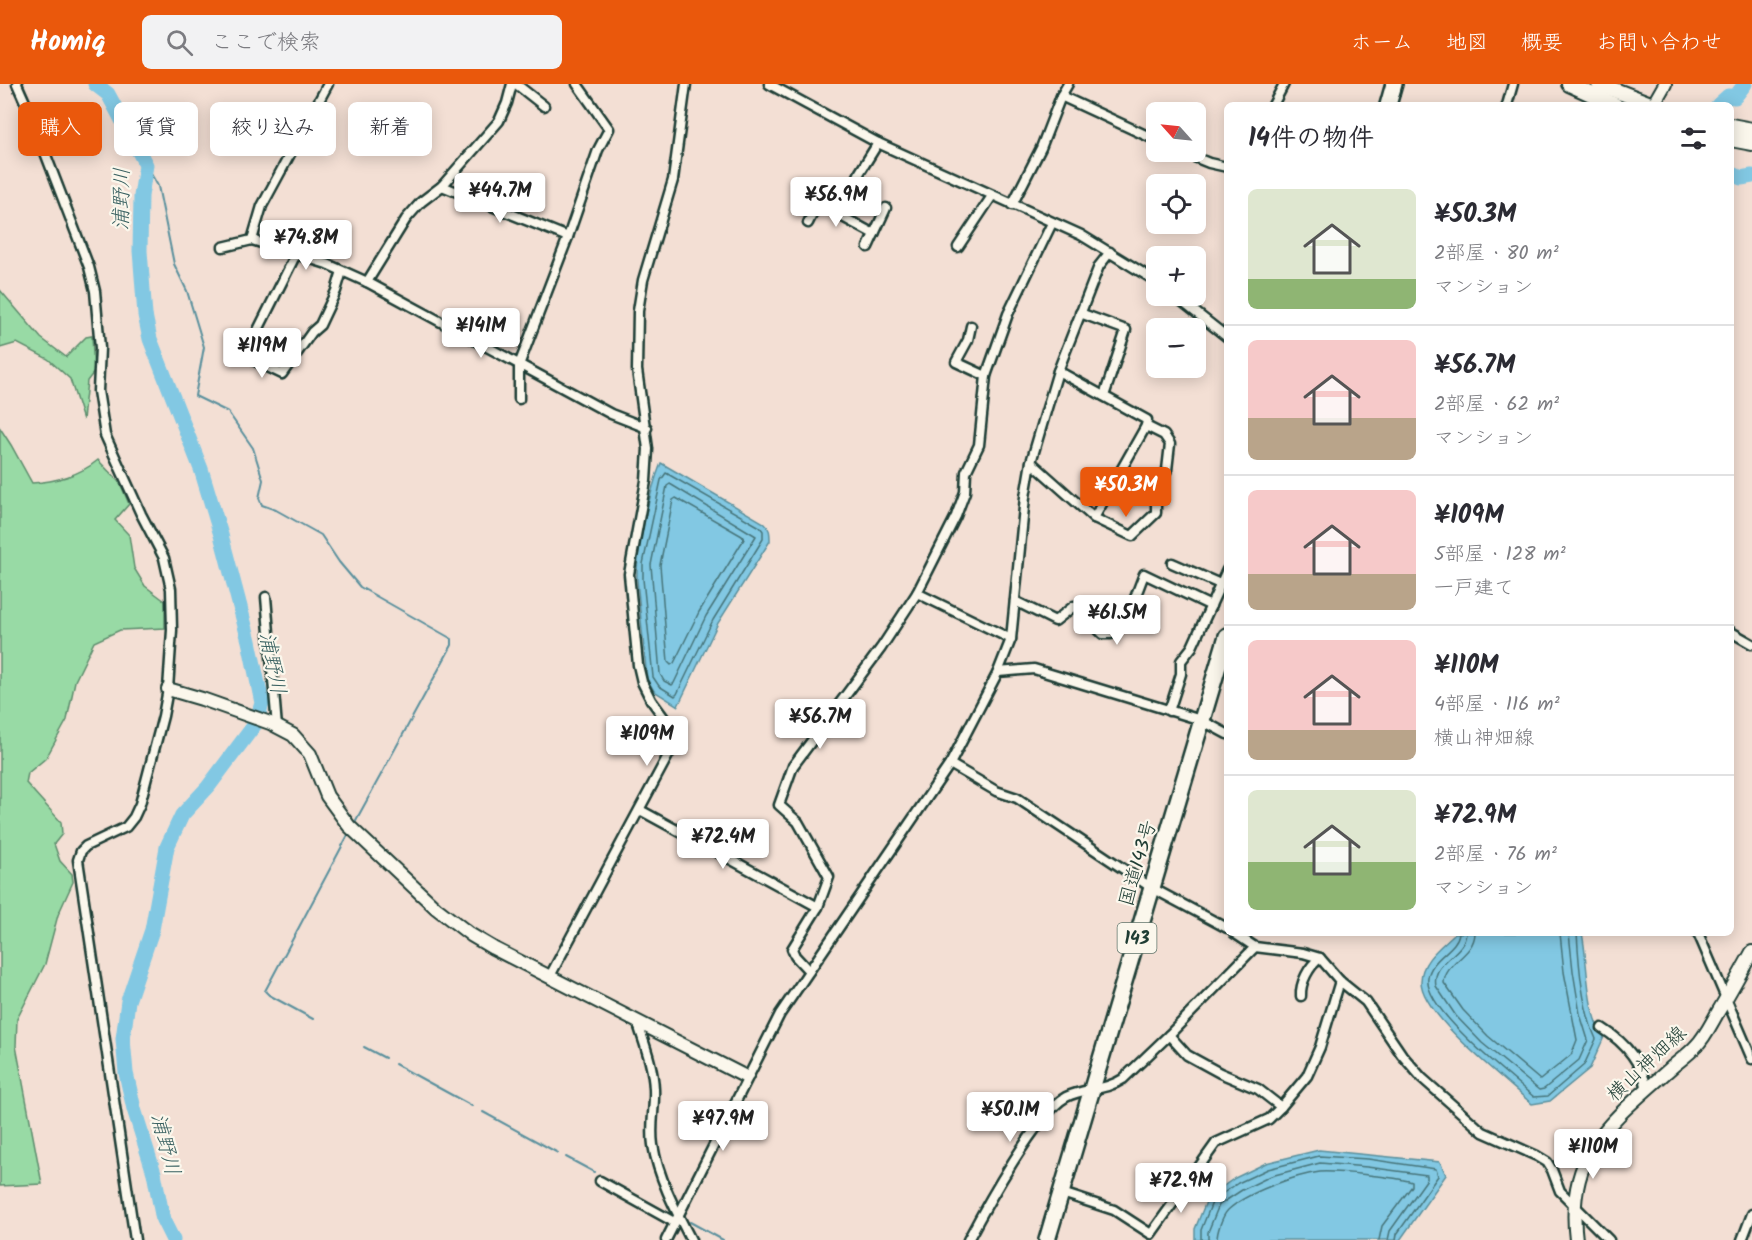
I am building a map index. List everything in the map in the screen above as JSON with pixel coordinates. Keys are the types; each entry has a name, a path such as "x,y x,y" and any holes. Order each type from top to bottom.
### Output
{"highway":[{"path":"1389,102 1394,84"},
{"name":"国道143号","path":"1047,1240 1224,646"}],"main road":[{"path":"1569,84 1608,102"},
{"path":"1599,84 1645,102"},
{"path":"1734,127 1752,130"},
{"path":"1734,140 1752,143"}],"street":[{"path":"17,84 89,267 95,291 100,348 98,391 105,435 164,558 171,589 172,630 168,689 152,762 134,817 126,827 86,846 81,851 78,860 135,1240"},
{"path":"252,240 262,206 328,84"},
{"path":"367,282 406,219 421,202 442,186 499,121 514,84 544,106"},
{"path":"519,399 519,365 568,237 598,150 609,129 577,84"},
{"path":"550,976 678,737 651,700 642,682 638,665 629,574 646,482 648,449 647,428 637,370 638,311 643,280 673,180 686,84"},
{"path":"769,84 878,143 1081,235 1146,275"},
{"path":"1012,205 1041,148 1068,84"},
{"path":"1275,102 1284,84"},
{"path":"1508,102 1513,84"},
{"path":"1655,102 1665,84"},
{"path":"1061,96 1146,135"},
{"path":"874,234 839,215 860,172 878,143"},
{"path":"1206,162 1224,166"},
{"path":"442,186 568,237"},
{"path":"808,223 822,194 845,203"},
{"path":"958,247 993,196"},
{"path":"868,247 886,208"},
{"path":"809,971 795,956 792,949 818,907 829,877 798,822 779,805 793,766 881,648 917,593 956,516 965,492 966,472 979,445 986,376 1008,314 1052,223"},
{"path":"223,247 252,240 342,271 367,282 611,414 647,428"},
{"path":"666,1240 746,1077 780,1014 950,764 998,672 1011,639 1025,497 1031,462 1058,371 1099,266 1110,252"},
{"path":"296,254 245,356 282,374 306,340 320,325 336,291 342,271"},
{"path":"1187,306 1224,335"},
{"path":"1080,313 1126,330 1104,396"},
{"path":"971,326 968,340 957,362 986,376"},
{"path":"1058,371 1147,420 1146,426 1094,518"},
{"path":"1031,462 1094,518 1132,536 1156,513 1156,489 1167,470 1170,444 1164,435 1146,426"},
{"path":"1172,563 1220,584"},
{"path":"1016,601 1055,621 1074,606 1103,634 1111,634 1130,610 1144,574 1211,606"},
{"path":"1169,711 1181,674 1181,661 1192,647 1224,576"},
{"path":"917,593 1011,639"},
{"path":"266,597 274,725"},
{"path":"1734,634 1752,644"},
{"path":"998,672 1034,669 1201,720 1224,732"},
{"path":"168,689 274,725 293,735 306,748 327,796 341,818 436,908 479,939 746,1077"},
{"path":"950,764 996,791 1017,798 1152,888 1224,926"},
{"path":"640,810 818,907"},
{"path":"1699,936 1752,1059"},
{"path":"968,1240 1022,1149 1057,1103 1068,1096 1114,1085 1122,1079 1169,1035 1251,941 1320,958 1340,981 1366,1002 1402,1054 1422,1078 1483,1132 1547,1162 1560,1191 1609,1240"},
{"name":"横山神畑線","path":"1576,1240 1574,1206 1579,1174 1592,1147 1603,1131 1696,1046 1752,952"},
{"path":"1301,996 1300,987 1315,962 1320,958"},
{"path":"1062,1193 1114,1210 1151,1234 1216,1143 1269,1119 1306,1076 1316,1057 1340,981"},
{"path":"637,1021 653,1076 652,1137 654,1148 675,1218 691,1240"},
{"path":"1602,1028 1624,1044 1641,1070 1647,1090"},
{"path":"1169,1035 1187,1055 1220,1073 1258,1089 1281,1107"},
{"path":"600,1181 675,1218"},
{"path":"1742,1240 1752,1214"}],"green space":[{"path":"0,290 41,338 66,357 86,337 92,336 94,372 87,381 83,420 70,379 48,359 17,343 0,348"},
{"path":"0,428 32,483 67,477 98,460 120,483 129,504 115,520 129,535 134,568 145,586 165,601 165,628 120,630 94,642 75,681 67,720 46,758 28,773 26,783 61,822 62,834 54,844 60,861 72,874 73,882 58,915 45,964 17,1019 16,1046 42,1184 0,1186"}],"water":[{"path":"661,463 764,523 769,529 770,536 770,541 718,623 678,706 654,691 647,679 637,580 644,520"},
{"path":"1452,936 1583,936 1591,1002 1598,1028 1604,1037 1590,1068 1550,1101 1532,1104 1467,1047 1435,1011 1425,995 1421,981 1424,966"},
{"path":"1319,1150 1440,1162 1446,1175 1400,1240 1195,1240 1195,1229 1208,1197 1235,1178 1266,1163"}],"waterway":[{"name":"浦野川","path":"95,84 108,94 146,165 141,196 140,251 145,315 150,339 201,469 249,641 262,703 256,723 208,787 182,815 167,847 152,930 128,1001 123,1039 126,1073 134,1109 154,1173 163,1220 173,1240"},
{"path":"1721,102 1728,96 1735,97 1745,84"},
{"path":"146,165 158,186 174,264 187,291 204,347 195,396 228,412 253,448 263,480 259,498 262,505 276,510 321,535 339,562 360,587 452,639 452,645 355,822"},
{"path":"1734,174 1741,178 1752,176"},
{"path":"313,1019 265,991 348,835"},
{"path":"364,1047 385,1058"},
{"path":"395,1064 472,1106"},
{"path":"483,1112 558,1153"},
{"path":"566,1157 594,1172"},
{"path":"600,1176 672,1215"},
{"path":"690,1222 723,1240"}]}
